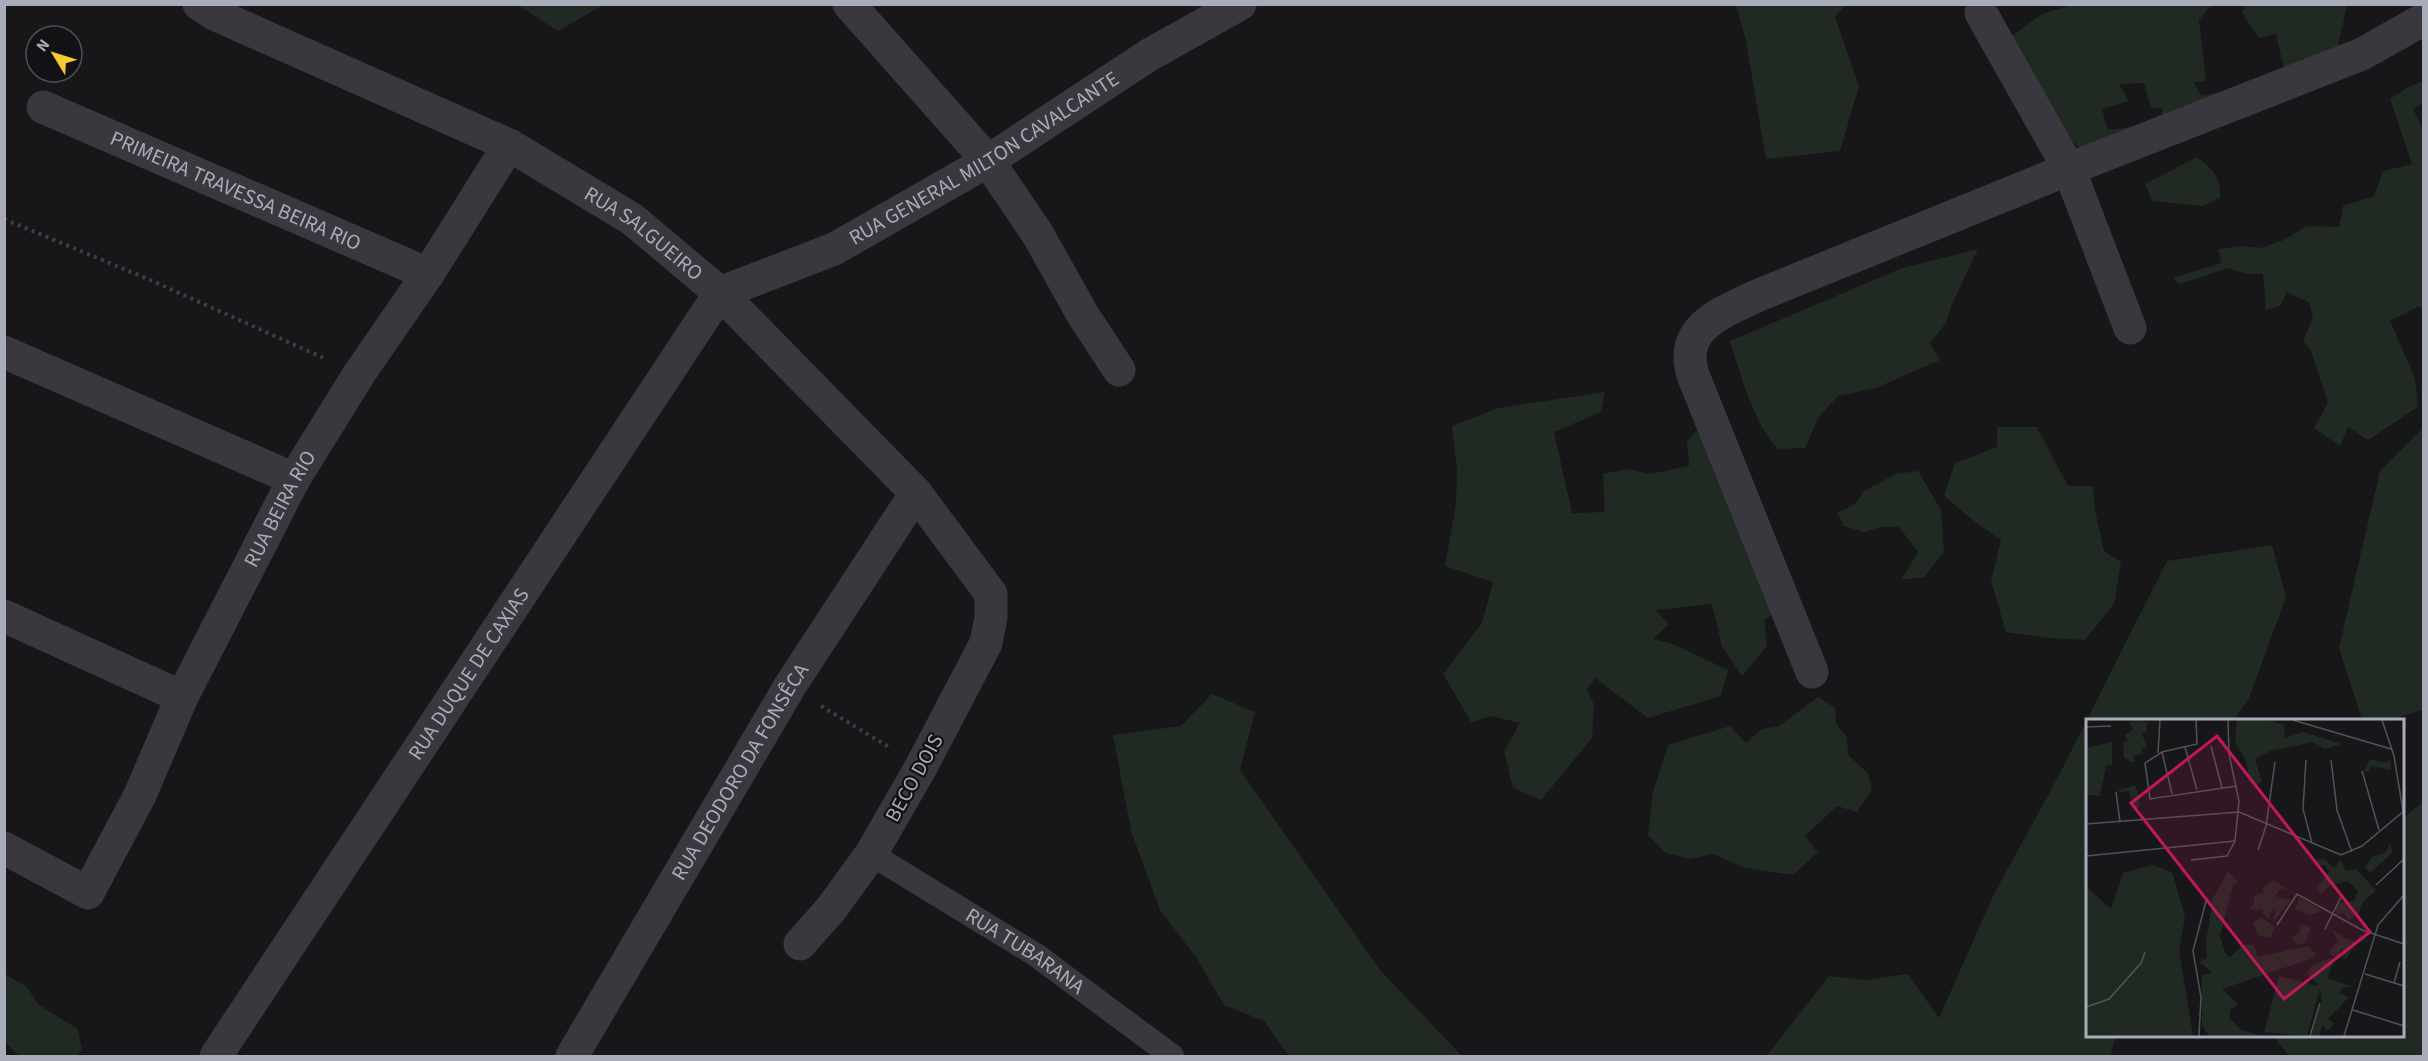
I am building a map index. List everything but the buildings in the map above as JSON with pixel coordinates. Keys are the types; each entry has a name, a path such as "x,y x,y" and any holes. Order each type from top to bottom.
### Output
{"street":[{"name":"RUA SALGUEIRO","path":"199,4 214,14 509,145 632,219 720,293 916,493 991,594"},
{"path":"849,4 988,161 1037,232 1083,315 1119,370"},
{"name":"RUA GENERAL MILTON CAVALCANTE","path":"720,293 834,249 988,161 1149,55 1240,4"},
{"path":"1981,13 2069,169 2130,328"},
{"path":"1812,672 1693,375 1689,362 1689,349 1697,332 1712,318 1759,295 2069,169 2362,54 2424,19"},
{"name":"PRIMEIRA TRAVESSA BEIRA RIO","path":"43,107 428,274"},
{"name":"RUA BEIRA RIO","path":"4,848 88,893 140,795 182,697 294,479 359,374 428,274 509,145"},
{"name":"RUA DUQUE DE CAXIAS","path":"216,1056 720,293"},
{"path":"4,352 294,479"},
{"name":"RUA DEODORO DA FONSÊCA","path":"572,1056 789,686 916,493"},
{"name":"BECO DOIS","path":"800,944 831,909 871,854 921,767 986,643 991,617 991,594"},
{"path":"4,616 182,697"}],"lane":[{"name":"RUA TUBARANA","path":"871,854 1036,955 1172,1056"}],"path":[{"path":"4,219 148,279 359,374"},
{"path":"789,686 921,767"}],"shaded area":[{"path":"518,4 603,5 558,31"},
{"path":"1736,5 1845,5 1835,17 1859,86 1840,151 1766,159 1746,41"},
{"path":"2072,5 2211,5 2199,20 2206,81 2194,82 2201,96 2231,90 2157,133 2163,109 2151,108 2144,83 2119,84 2129,101 2102,109 2108,130 2145,125 2095,161 2009,87 2006,40 2044,13"},
{"path":"2246,5 2347,5 2336,55 2286,77 2276,34 2259,38 2242,13"},
{"path":"2423,81 2423,103 2413,109 2424,131 2423,313 2420,306 2390,321 2415,378 2418,407 2368,440 2348,427 2340,446 2314,428 2328,403 2311,351 2303,340 2313,318 2310,303 2287,292 2280,306 2266,310 2263,274 2248,274 2228,268 2180,284 2172,278 2222,263 2218,249 2241,246 2260,248 2284,240 2307,226 2339,227 2343,206 2374,196 2383,171 2412,164 2390,99 2408,87"},
{"path":"2197,157 2215,174 2220,198 2203,206 2152,201 2145,184"},
{"path":"1978,249 1952,304 1946,323 1930,343 1940,360 1876,388 1838,396 1818,418 1805,448 1779,449 1763,429 1756,415 1730,341 1902,268"},
{"path":"1605,392 1601,412 1554,432 1572,513 1605,512 1603,474 1627,469 1650,474 1689,466 1687,442 1706,418 1783,607 1764,620 1767,646 1742,676 1722,647 1712,604 1655,610 1669,624 1653,639 1673,644 1728,670 1721,696 1648,718 1595,678 1587,689 1594,705 1592,738 1541,800 1513,788 1504,751 1520,723 1491,716 1471,722 1443,674 1482,623 1493,582 1445,566 1456,504 1457,469 1452,426 1498,408"},
{"path":"1997,427 2037,427 2068,486 2093,486 2095,510 2104,551 2121,562 2114,604 2085,640 2006,632 1991,581 2001,540 1944,496 1955,463 1997,447"},
{"path":"2422,429 2423,710 2392,719 2362,719 2339,648 2380,471"},
{"path":"1918,471 1941,510 1944,552 1924,577 1901,580 1918,552 1899,527 1881,527 1864,532 1844,526 1837,513 1855,504 1864,491 1896,474"},
{"path":"2272,545 2286,597 2249,698 2235,719 2087,719 2167,561"},
{"path":"1212,694 1255,712 1240,770 1380,970 1462,1056 1289,1056 1264,1021 1224,1005 1196,957 1160,910 1131,831 1113,735 1181,726"},
{"path":"1818,697 1835,708 1836,724 1847,737 1848,755 1868,773 1872,790 1857,812 1837,806 1805,836 1818,852 1793,875 1745,868 1713,854 1689,859 1666,853 1648,835 1653,792 1668,745 1730,726 1746,743 1762,729 1779,726"},
{"path":"2086,722 2086,1037 2116,1037 2110,1056 1769,1056 1768,1054 1829,976 1866,980 1908,974 1939,1018 1994,894"},
{"path":"2423,802 2423,1056 2289,1056 2274,1037 2404,1037 2404,817"},
{"path":"5,974 26,986 39,1005 78,1029 82,1050 77,1056 19,1056 5,1041"}]}
